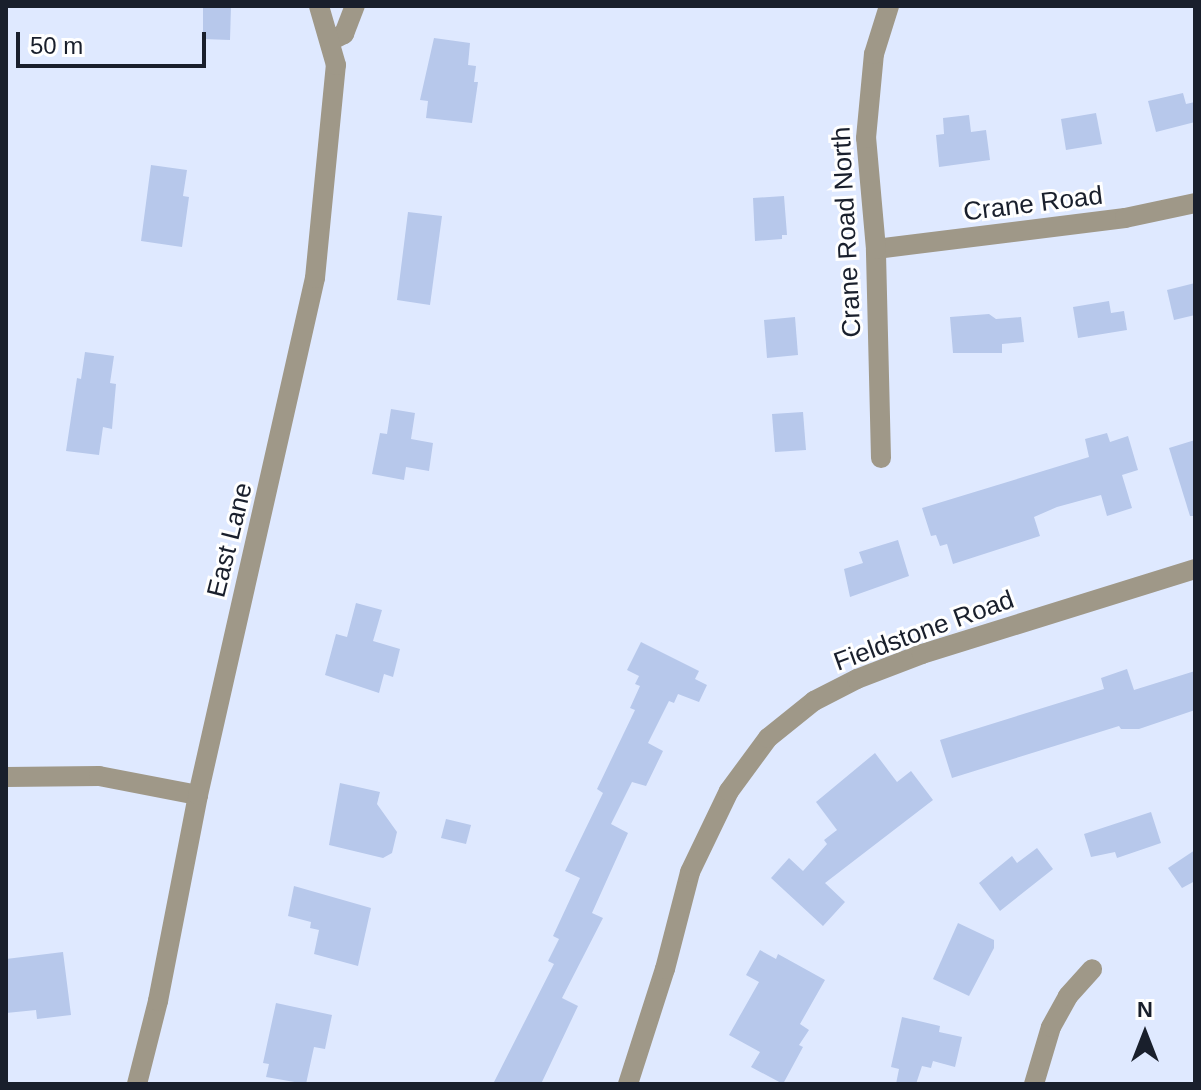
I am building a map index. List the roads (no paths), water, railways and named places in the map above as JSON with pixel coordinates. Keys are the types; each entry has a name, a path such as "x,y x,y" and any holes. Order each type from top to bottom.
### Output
{"street":[{"name":"East Lane","path":"137,1084 158,1001 198,795 315,278 336,65 319,6"},
{"path":"330,41 344,34 355,6"},
{"name":"Crane Road North","path":"881,458 876,249 868,171 867,94 874,54 889,6"},
{"name":"Crane Road","path":"876,249 1125,218 1195,203"},
{"name":"Fieldstone Road","path":"628,1084 665,969 690,872 729,791 768,738 814,701 857,679 922,654 1195,569"},
{"path":"6,777 99,776 198,795"},
{"path":"1034,1084 1051,1027 1068,996 1092,969"}]}
